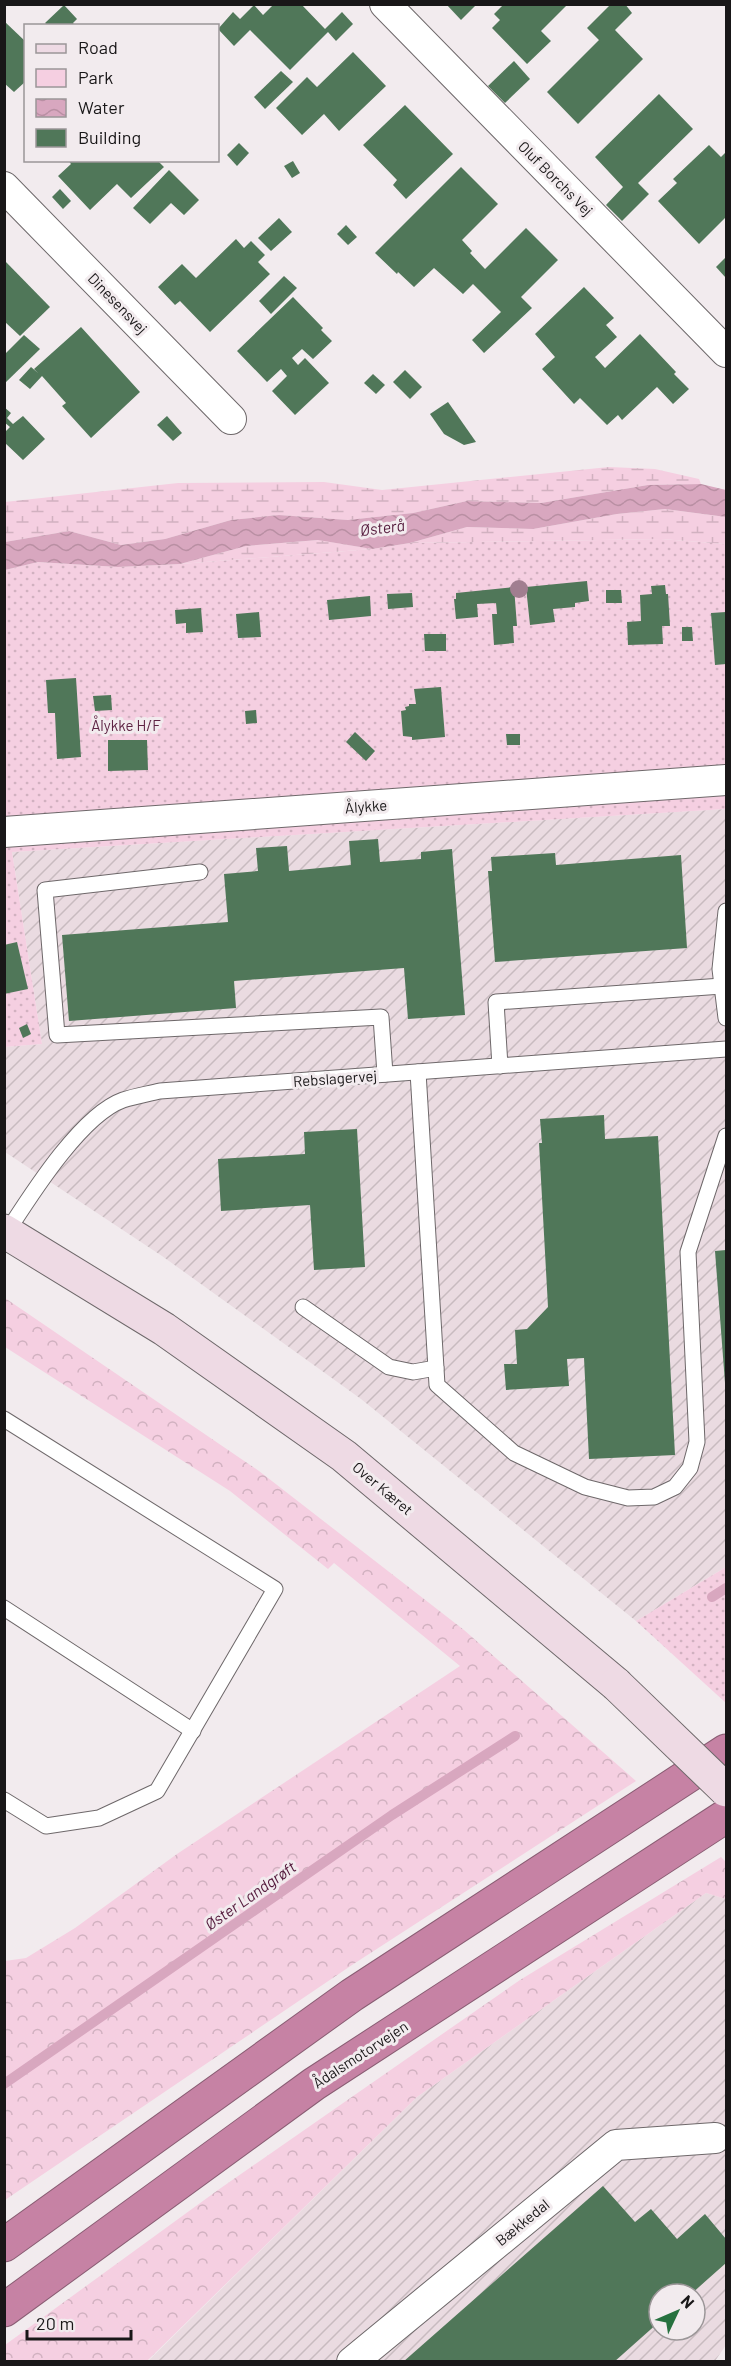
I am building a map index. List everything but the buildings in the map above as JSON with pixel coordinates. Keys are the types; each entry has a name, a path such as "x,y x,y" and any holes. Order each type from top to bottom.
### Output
{"highway":[{"path":"4,2245 352,1995 726,1752"},
{"name":"Ådalsmotorvejen","path":"4,2310 314,2084 726,1816"}],"main road":[{"name":"Over Kæret","path":"6,1232 164,1329 344,1456 616,1684 726,1790"}],"street":[{"name":"Oluf Borchs Vej","path":"385,4 726,352"},
{"name":"Dinesensvej","path":"4,187 231,419"},
{"name":"Ålykke","path":"4,832 726,780"},
{"name":"Bækkedal","path":"352,2361 616,2145 715,2138"}],"lane":[{"path":"200,872 45,890 57,1035 381,1017 385,1074"},
{"path":"726,911 720,969 726,1018"},
{"path":"500,1066 496,1002 722,986"},
{"name":"Rebslagervej","path":"6,1232 29,1198 87,1125 121,1100 160,1091 726,1049"},
{"path":"418,1072 437,1386 514,1453 585,1487 628,1498 654,1497 675,1487 690,1468 697,1442 688,1252 726,1136"},
{"path":"303,1307 389,1367 412,1371 436,1368"},
{"path":"4,1419 274,1589 157,1791 99,1818 46,1826 4,1800"},
{"path":"4,1608 193,1731"}],"shaded area":[{"path":"726,809 726,1567 636,1621 361,1399 162,1256 5,1152 5,1047 42,1044 12,852"},
{"path":"706,1893 726,1899 726,2345 715,2361 147,2362 417,2097"}],"green space":[{"path":"609,467 655,469 699,479 701,484 648,485 541,503 467,501 413,513 348,520 279,515 231,520 165,539 121,545 69,531 5,542 5,502 178,483 324,482 382,490"},
{"path":"665,509 726,517 726,544 661,539 410,543 467,527 533,529 617,514"},
{"name":"Ålykke H/F","path":"661,539 726,544 726,809 12,852 42,1044 5,1047 5,570 38,562 118,567 180,564 372,549 410,543"},
{"path":"319,540 372,549 180,564 246,546"},
{"path":"5,1298 259,1471 464,1630 636,1781 352,1965 5,2200 5,1961 26,1958 75,1928 177,1854 460,1666 334,1563 328,1569 230,1491 5,1347"},
{"path":"726,1567 726,1703 636,1621"},
{"path":"721,1857 726,1862 726,1899 706,1893 417,2097 147,2361 5,2361 5,2345 218,2190 520,1980"}],"water":[{"name":"Østerå","path":"701,484 726,490 726,517 665,509 617,514 533,529 467,527 410,543 372,549 318,540 246,546 180,564 118,567 38,562 5,570 5,542 69,531 121,545 165,539 231,520 279,515 348,520 413,513 467,501 541,503 648,485"}],"waterway":[{"name":"Øster Landgrøft","path":"712,1597 726,1588"},
{"name":"Øster Landgrøft","path":"4,2084 392,1815 515,1736"}]}
